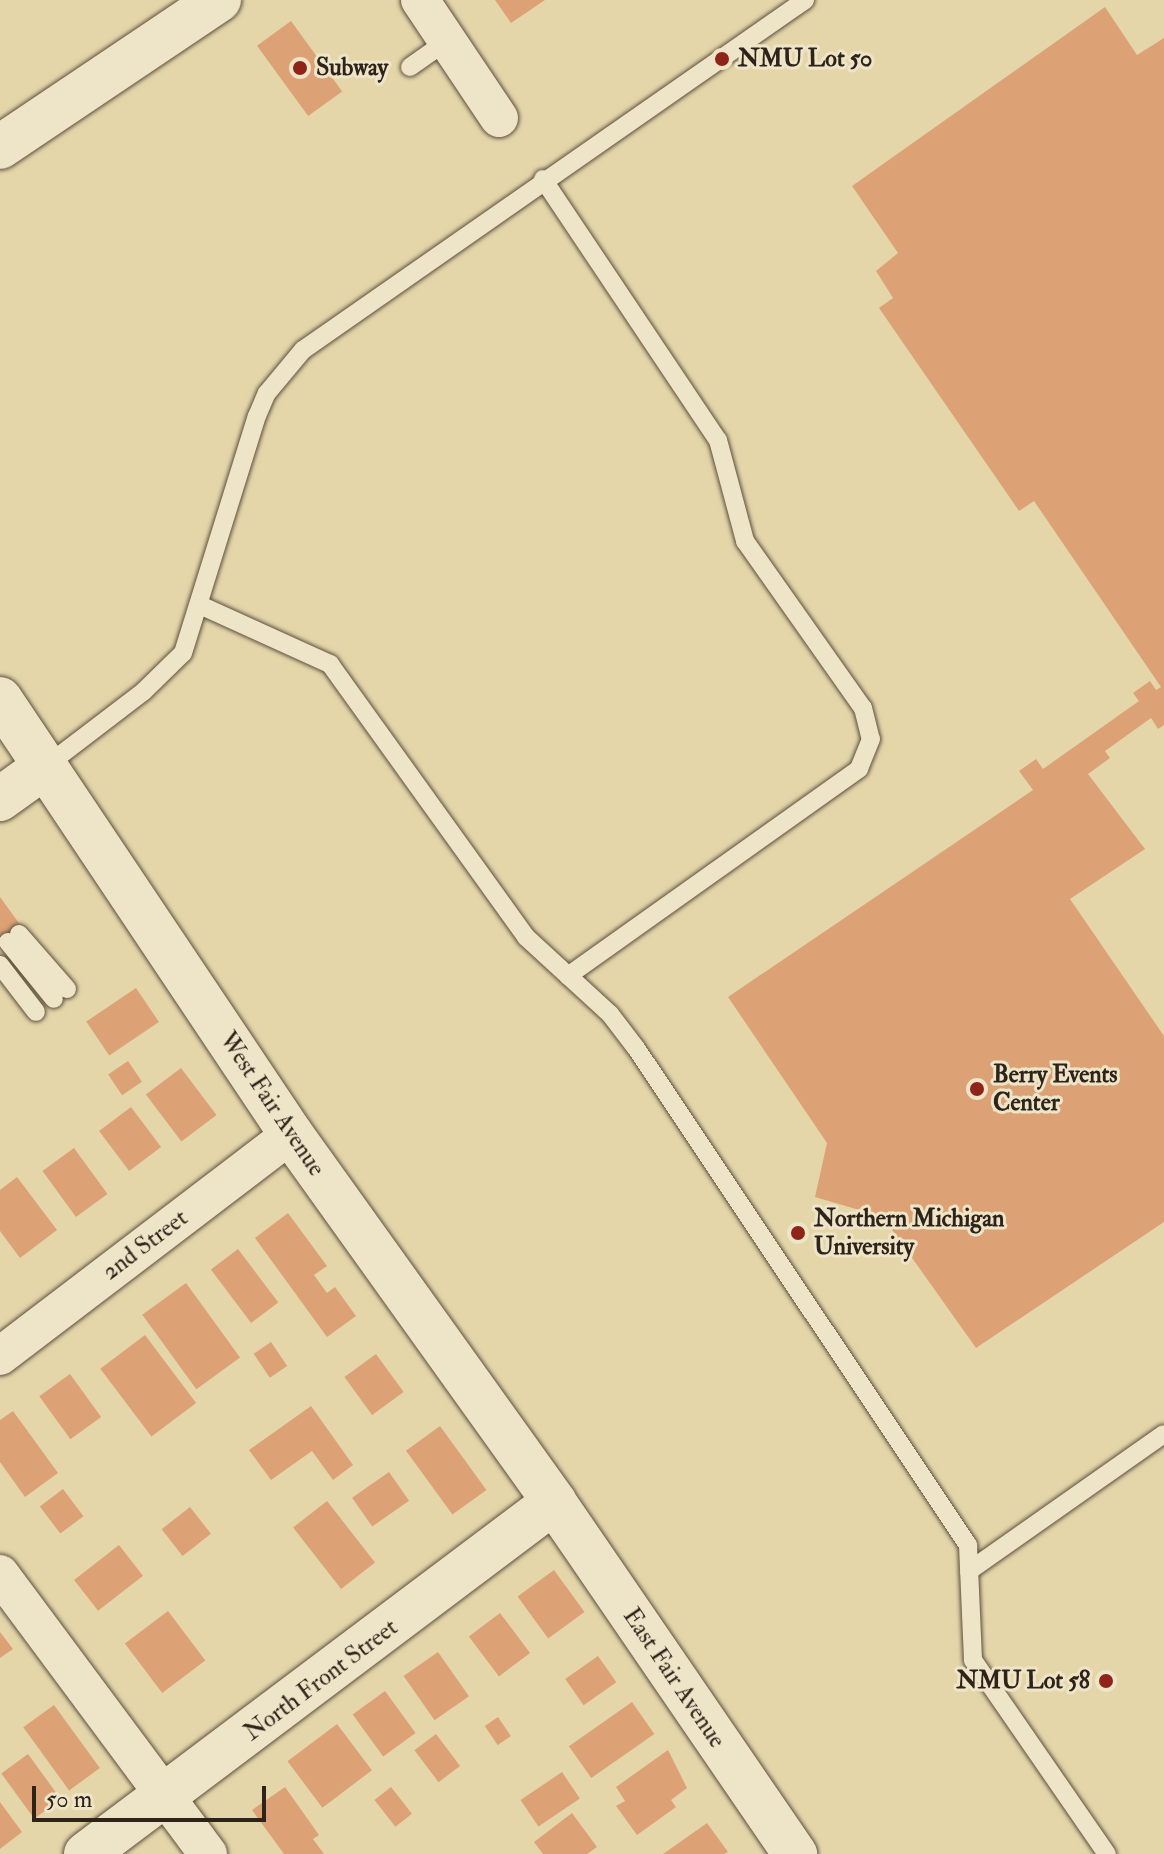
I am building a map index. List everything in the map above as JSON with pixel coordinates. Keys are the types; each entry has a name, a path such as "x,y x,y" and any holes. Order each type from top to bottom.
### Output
{"street":[{"path":"0,147 219,0"},
{"path":"420,0 499,118"},
{"name":"West Fair Avenue","path":"0,699 291,1134 554,1502"},
{"path":"0,799 46,766"},
{"name":"2nd Street","path":"0,1356 291,1134"},
{"name":"North Front Street","path":"86,1854 166,1798 554,1502"},
{"name":"East Fair Avenue","path":"554,1502 795,1854"},
{"path":"0,1574 208,1854"}],"lane":[{"path":"46,766 171,668 183,653 202,606 257,416 282,372 303,350 543,179 805,0"},
{"path":"410,67 447,41"},
{"path":"543,179 718,440 745,541 863,708 871,739 859,769 568,976"},
{"path":"202,606 330,664 526,937 610,1014 636,1048 968,1545 973,1660 1107,1854"},
{"path":"13,938 60,994"},
{"path":"0,965 36,1012"},
{"path":"969,1571 1164,1434"}],"building":[{"path":"495,0 545,0 511,23"},
{"path":"1105,7 1137,55 1164,38 1164,725 1158,729 1151,718 1105,751 1110,758 1088,774 1145,849 1070,899 1164,1036 1164,1222 976,1348 883,1217 815,1197 827,1143 728,997 1033,790 1019,771 1036,759 1043,769 1139,701 1133,693 1150,681 1156,690 1161,687 1034,501 1019,511 879,308 893,298 876,271 898,253 852,186"},
{"name":"Subway","path":"291,21 342,91 308,116 257,46"},
{"path":"0,897 24,930 0,947"},
{"path":"136,988 159,1022 109,1056 86,1022"},
{"path":"128,1061 142,1082 122,1095 108,1074"},
{"path":"181,1068 217,1115 181,1142 146,1094"},
{"path":"131,1107 161,1147 129,1171 99,1131"},
{"path":"74,1148 108,1194 76,1217 42,1171"},
{"path":"17,1177 57,1230 20,1258 0,1231 0,1190"},
{"path":"288,1213 327,1266 314,1275 327,1293 335,1287 356,1316 327,1337 255,1238"},
{"path":"238,1249 278,1303 251,1323 211,1269"},
{"path":"186,1283 240,1357 196,1389 142,1315"},
{"path":"145,1335 196,1403 151,1437 100,1369"},
{"path":"271,1342 287,1366 270,1378 254,1354"},
{"path":"376,1354 404,1392 372,1415 344,1377"},
{"path":"70,1374 101,1417 70,1439 39,1396"},
{"path":"311,1406 353,1465 333,1480 312,1451 271,1480 249,1450"},
{"path":"13,1411 58,1473 25,1497 0,1462 0,1420"},
{"path":"440,1426 486,1490 452,1515 406,1451"},
{"path":"389,1472 409,1501 372,1526 352,1498"},
{"path":"63,1489 83,1516 60,1534 40,1506"},
{"path":"327,1501 375,1562 341,1589 293,1527"},
{"path":"190,1507 211,1534 183,1556 162,1529"},
{"path":"119,1545 143,1576 98,1611 74,1580"},
{"path":"554,1570 585,1612 548,1639 518,1596"},
{"path":"168,1611 205,1661 162,1693 125,1643"},
{"path":"500,1613 530,1653 499,1676 469,1636"},
{"path":"0,1632 13,1649 0,1658"},
{"path":"438,1652 469,1696 435,1720 404,1676"},
{"path":"598,1656 616,1682 584,1705 565,1679"},
{"path":"385,1691 416,1733 383,1757 353,1715"},
{"path":"632,1702 654,1734 591,1778 569,1746"},
{"path":"54,1705 100,1768 69,1790 23,1727"},
{"path":"498,1717 511,1736 498,1745 485,1726"},
{"path":"337,1724 372,1770 322,1808 287,1761"},
{"path":"436,1734 460,1766 439,1782 414,1750"},
{"path":"668,1750 687,1788 671,1800 676,1807 637,1835 616,1806 625,1801 616,1787"},
{"path":"28,1754 61,1799 34,1819 1,1773"},
{"path":"562,1772 580,1799 538,1826 521,1800"},
{"path":"285,1787 319,1835 313,1839 324,1854 284,1854 252,1810"},
{"path":"391,1787 412,1814 395,1827 374,1800"},
{"path":"0,1802 22,1832 0,1849"},
{"path":"572,1813 597,1847 587,1854 543,1854 534,1842"},
{"path":"707,1823 728,1852 663,1854"}],"place":[{"name":"NMU Lot 50","path":"722,59"},
{"name":"Subway","path":"300,68"},
{"name":"Berry Events Center","path":"977,1089"},
{"name":"Northern Michigan University","path":"798,1233"},
{"name":"NMU Lot 58","path":"1106,1681"}]}
